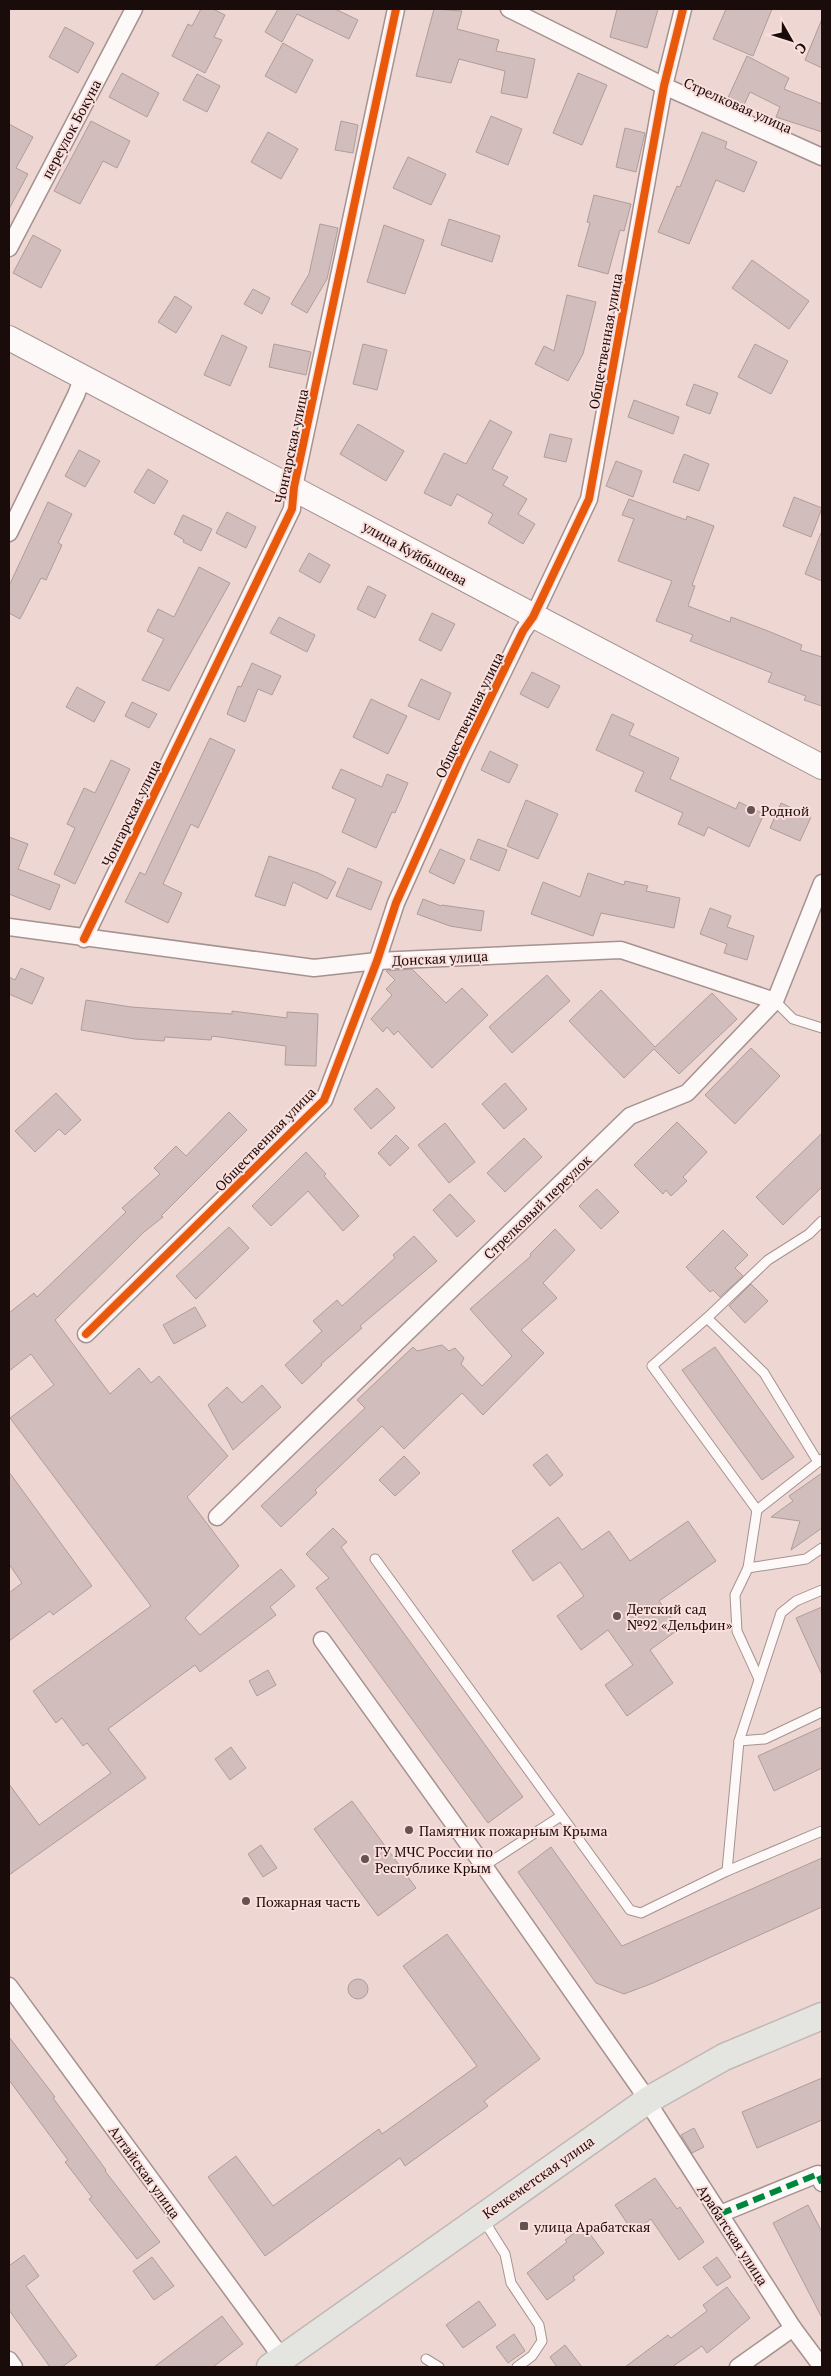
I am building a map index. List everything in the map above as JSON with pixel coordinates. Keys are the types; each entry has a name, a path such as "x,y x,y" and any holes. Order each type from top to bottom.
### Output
{"main road":[{"name":"улица Куйбышева","path":"9,338 294,487 532,617 822,768"},
{"name":"Кечкеметская улица","path":"276,2363 647,2100 724,2057 822,2016"}],"street":[{"name":"переулок Бокуна","path":"9,248 134,9"},
{"name":"Чонгарская улица","path":"84,939 292,509 294,487 396,9"},
{"name":"Стрелковая улица","path":"509,9 664,86 822,157"},
{"name":"Общественная улица","path":"86,1334 324,1100 377,961 396,903 448,786 588,499 664,86 683,9"},
{"path":"9,533 76,396 83,377"},
{"name":"Стрелковый переулок","path":"217,1517 630,1116 686,1092 775,1001 822,884"},
{"name":"Донская улица","path":"9,927 84,939 314,968 377,961 621,950 775,1001"},
{"name":"Арабатская улица","path":"322,1640 484,1866 647,2100 793,2328 822,2367"},
{"name":"Алтайская улица","path":"9,1986 276,2363"},
{"path":"720,2214 818,2174 822,2183"},
{"path":"738,2367 793,2328"},
{"path":"9,2360 14,2367"}],"lane":[{"path":"775,1001 793,1019 822,1028"},
{"path":"757,1510 652,1366 707,1318 768,1260 809,1234 822,1221"},
{"path":"707,1318 764,1373 820,1460 757,1510 748,1568 735,1595 737,1631 759,1679"},
{"path":"748,1568 806,1559 822,1548"},
{"path":"375,1559 630,1910 641,1913 727,1872 822,1831"},
{"path":"727,1872 739,1741 781,1613 796,1601 822,1590"},
{"path":"739,1741 765,1739 822,1712"},
{"path":"484,1866 561,1816"},
{"path":"482,2217 505,2254 511,2283 539,2325 542,2341 532,2356 517,2367"},
{"path":"426,2359 439,2367"}],"building":[{"path":"201,9 213,9 225,15 214,37 222,40 205,73 172,56 188,24 192,26"},
{"path":"278,9 335,9 358,20 349,39 297,14 282,42 265,32"},
{"path":"434,9 462,11 457,29 499,40 496,51 535,59 527,98 501,93 505,71 459,59 451,83 416,76"},
{"path":"617,9 658,9 647,48 610,37"},
{"path":"726,9 772,9 753,56 713,39"},
{"path":"822,19 822,68 805,60"},
{"path":"65,27 94,43 78,73 49,57"},
{"path":"283,43 313,60 296,93 265,76"},
{"path":"747,56 789,78 784,89 822,104 822,132 776,117 780,107 750,92 743,107 727,100"},
{"path":"122,73 159,93 147,117 109,97"},
{"path":"578,73 607,85 582,145 553,133"},
{"path":"197,74 220,86 207,112 183,100"},
{"path":"491,116 522,129 508,165 476,152"},
{"path":"91,121 130,141 117,168 103,161 80,204 54,191"},
{"path":"341,121 358,125 353,153 335,150"},
{"path":"9,124 33,137 16,168 28,174 9,209"},
{"path":"625,128 645,133 636,172 616,167"},
{"path":"268,132 298,149 281,179 251,162"},
{"path":"702,132 727,142 725,148 757,162 744,192 716,180 689,244 658,232 677,186 680,187"},
{"path":"408,157 446,174 431,205 393,188"},
{"path":"594,195 631,204 624,231 620,230 608,274 578,266 590,223 587,222"},
{"path":"449,219 500,236 492,262 441,245"},
{"path":"320,224 338,228 327,279 307,313 291,304 309,274"},
{"path":"384,225 424,240 405,294 367,282"},
{"path":"33,235 61,250 41,288 13,273"},
{"path":"752,260 809,301 789,329 732,288"},
{"path":"253,289 270,298 262,314 244,304"},
{"path":"567,295 596,302 583,354 568,381 535,364 544,346 554,351"},
{"path":"175,296 192,307 176,333 158,322"},
{"path":"222,335 247,347 230,386 204,375"},
{"path":"274,344 311,352 306,375 269,367"},
{"path":"363,344 387,350 377,390 353,384"},
{"path":"755,344 788,361 771,394 738,377"},
{"path":"694,384 718,393 710,414 686,405"},
{"path":"634,400 679,417 673,434 628,417"},
{"path":"490,420 512,432 492,469 508,477 503,485 527,499 518,514 535,524 523,544 488,523 493,514 457,494 451,506 424,493 444,453 466,464"},
{"path":"358,424 404,451 386,481 340,454"},
{"path":"550,434 572,439 566,462 544,457"},
{"path":"79,450 100,461 85,487 65,476"},
{"path":"684,454 709,464 699,491 673,482"},
{"path":"616,461 642,471 633,497 606,486"},
{"path":"148,469 168,481 154,504 134,492"},
{"path":"794,497 822,508 811,537 783,526"},
{"path":"629,499 686,520 687,516 714,526 692,585 695,586 688,606 730,622 731,617 768,631 802,645 800,650 822,657 822,706 804,700 806,696 768,682 772,673 690,641 693,635 656,621 672,581 618,561 634,519 622,515"},
{"path":"48,502 72,514 58,543 62,545 46,580 41,578 20,619 9,613 9,586"},
{"path":"227,512 256,527 246,548 216,533"},
{"path":"183,515 212,529 201,551 183,542 184,540 174,534"},
{"path":"822,533 822,581 805,574"},
{"path":"309,553 330,565 320,583 299,571"},
{"path":"199,567 230,583 169,691 142,680 164,639 147,631 158,609 174,617"},
{"path":"368,586 386,595 375,618 357,609"},
{"path":"432,613 455,624 441,651 419,640"},
{"path":"279,617 315,635 307,652 270,633"},
{"path":"252,663 281,676 272,695 258,689 245,722 227,714 238,686 241,687"},
{"path":"532,672 560,686 548,708 520,694"},
{"path":"421,679 451,693 439,720 408,706"},
{"path":"77,687 105,702 94,722 66,707"},
{"path":"371,699 407,716 388,754 353,737"},
{"path":"132,702 157,714 149,728 125,716"},
{"path":"612,714 634,724 629,735 679,758 670,779 736,809 739,802 764,814 749,847 708,827 704,836 678,824 683,813 635,791 644,772 596,750"},
{"path":"210,738 235,750 198,828 191,824 163,884 182,893 168,923 125,902 140,872 145,875"},
{"path":"490,751 518,765 509,783 481,770"},
{"path":"111,760 130,769 75,884 54,874 75,828 67,824 84,788 95,793"},
{"path":"341,769 382,787 387,774 408,783 395,813 392,812 376,848 342,832 356,799 332,788"},
{"path":"526,800 558,814 538,859 507,846"},
{"path":"781,803 811,817 800,841 770,828"},
{"path":"9,837 28,844 18,869 60,885 50,910 9,894"},
{"path":"478,839 507,850 499,871 470,859"},
{"path":"440,849 465,860 454,884 429,872"},
{"path":"269,856 318,873 336,882 327,899 293,882 285,906 255,896"},
{"path":"348,868 382,882 371,910 336,896"},
{"path":"588,873 624,885 625,881 648,886 646,891 680,898 674,928 601,913 593,936 531,914 543,882 580,897"},
{"path":"423,899 441,906 484,911 481,931 450,926 417,914"},
{"path":"710,908 731,916 727,927 754,936 747,960 724,953 727,944 700,934"},
{"path":"21,968 44,978 32,1004 9,994 9,977 15,980"},
{"path":"412,969 446,1003 462,988 488,1015 432,1068 398,1031 394,1035 387,1027 383,1032 371,1019 392,995 386,989 395,980 386,971"},
{"path":"547,975 570,1001 512,1053 489,1027"},
{"path":"601,990 655,1047 712,993 737,1019 679,1074 654,1049 624,1078 569,1021"},
{"path":"86,1000 131,1007 232,1014 232,1011 287,1018 287,1012 318,1014 316,1066 285,1065 286,1046 212,1036 211,1040 165,1037 164,1041 135,1039 81,1030"},
{"path":"751,1048 780,1076 735,1124 705,1095"},
{"path":"505,1083 527,1109 504,1129 482,1104"},
{"path":"377,1088 395,1108 371,1129 354,1109"},
{"path":"56,1093 81,1120 65,1135 59,1129 35,1152 15,1131"},
{"path":"229,1112 247,1130 161,1216 163,1217 144,1232 55,1320 110,1394 139,1368 151,1383 159,1376 228,1456 187,1497 239,1566 185,1618 200,1635 281,1569 295,1586 270,1607 276,1615 200,1672 195,1665 108,1729 146,1778 9,1875 9,1784 39,1825 111,1773 87,1743 83,1746 62,1718 56,1723 33,1691 151,1606 10,1418 54,1385 31,1354 9,1371 9,1313 34,1293 37,1297 126,1212 122,1208 160,1174 154,1168 176,1146 186,1156"},
{"path":"677,1122 707,1152 683,1177 687,1181 671,1196 666,1190 663,1194 634,1165"},
{"path":"445,1123 475,1162 449,1183 418,1145"},
{"path":"822,1133 822,1187 783,1225 756,1197"},
{"path":"396,1135 409,1148 390,1166 378,1153"},
{"path":"524,1138 542,1157 505,1192 487,1173"},
{"path":"306,1152 359,1216 343,1231 308,1191 271,1226 252,1206"},
{"path":"597,1189 619,1212 601,1229 579,1206"},
{"path":"450,1194 475,1221 457,1237 433,1210"},
{"path":"229,1227 249,1248 196,1299 176,1276"},
{"path":"555,1229 575,1250 543,1283 557,1298 521,1330 544,1353 483,1415 462,1393 404,1449 382,1426 315,1490 317,1493 281,1527 261,1506 365,1408 357,1400 413,1347 417,1351 442,1345 449,1351 455,1348 464,1358 461,1364 482,1386 512,1356 470,1309 531,1256 530,1254"},
{"path":"723,1230 748,1255 735,1268 743,1276 720,1297 713,1290 710,1292 686,1267"},
{"path":"414,1236 437,1261 360,1326 362,1328 321,1364 302,1384 285,1365 322,1331 313,1321 337,1300 342,1306 395,1258 393,1255"},
{"path":"751,1284 768,1301 745,1323 729,1306"},
{"path":"195,1307 206,1326 174,1344 163,1325"},
{"path":"715,1347 794,1457 762,1480 682,1370"},
{"path":"262,1385 281,1407 233,1450 208,1405 227,1387 242,1403"},
{"path":"547,1454 563,1475 550,1486 533,1465"},
{"path":"404,1456 420,1473 395,1496 379,1480"},
{"path":"9,1472 92,1586 53,1615 50,1611 9,1641 9,1593 22,1583 9,1564"},
{"path":"822,1473 822,1528 791,1550 800,1521 771,1517 793,1501 789,1496"},
{"path":"558,1517 582,1550 609,1531 630,1561 688,1521 716,1561 659,1601 679,1629 650,1650 673,1683 627,1716 605,1685 633,1665 608,1630 581,1650 557,1616 584,1596 560,1562 533,1581 512,1551"},
{"path":"333,1528 347,1542 341,1547 523,1797 488,1823 316,1588 329,1578 306,1554"},
{"path":"822,1607 822,1675 796,1618"},
{"path":"268,1670 276,1685 257,1696 249,1681"},
{"path":"822,1727 822,1768 774,1791 758,1756"},
{"path":"231,1747 246,1768 230,1780 215,1759"},
{"name":"ГУ МЧС России по Республике Крым","path":"352,1801 416,1888 378,1916 314,1829"},
{"path":"261,1845 277,1868 263,1877 248,1854"},
{"path":"551,1847 622,1946 822,1858 822,1907 653,1983 624,1994 596,1983 518,1872"},
{"path":"447,1934 540,2059 484,2101 488,2106 405,2166 400,2158 265,2256 208,2177 236,2156 273,2206 379,2129 382,2134 477,2066 403,1966"},
{"path":"354,1979 362,1979 368,1985 368,1993 362,1999 354,1999 348,1993 348,1985"},
{"path":"9,2037 55,2097 53,2098 105,2171 160,2242 137,2259 89,2199 92,2197 65,2162 68,2160 9,2080"},
{"path":"822,2078 822,2120 757,2148 742,2112"},
{"path":"694,2128 704,2147 692,2153 681,2135"},
{"path":"655,2178 677,2209 680,2207 704,2242 679,2260 651,2219 633,2232 615,2205"},
{"path":"808,2205 822,2232 822,2318 773,2223"},
{"path":"584,2226 604,2253 573,2277 575,2280 547,2300 527,2273 567,2242 565,2240"},
{"path":"24,2255 39,2276 26,2286 77,2356 62,2367 50,2367 9,2310 9,2264"},
{"path":"152,2257 174,2286 154,2300 133,2271"},
{"path":"717,2257 731,2277 717,2286 703,2267"},
{"path":"727,2287 750,2318 707,2353 702,2346 672,2367 625,2367 668,2335 671,2338 707,2311 703,2305"},
{"path":"479,2301 496,2325 463,2348 446,2325"},
{"path":"222,2316 243,2344 213,2367 154,2367"},
{"path":"514,2334 525,2351 508,2363 496,2347"},
{"path":"565,2345 582,2367 557,2367 550,2357"}],"marked path":[{"path":"720,2214 818,2174 822,2183"}],"cycle path":[{"path":"84,939 292,509 294,487 396,9"},
{"path":"86,1334 324,1100 377,961 396,903 460,760 523,631 533,617 589,499 664,86 683,9"}],"place":[{"name":"Родной","path":"751,810"},
{"name":"Детский сад №92 «Дельфин»","path":"617,1616"},
{"name":"Памятник пожарным Крыма","path":"409,1830"},
{"name":"ГУ МЧС России по Республике Крым","path":"365,1859"},
{"name":"Пожарная часть","path":"246,1901"},
{"name":"улица Арабатская","path":"524,2226"}]}
